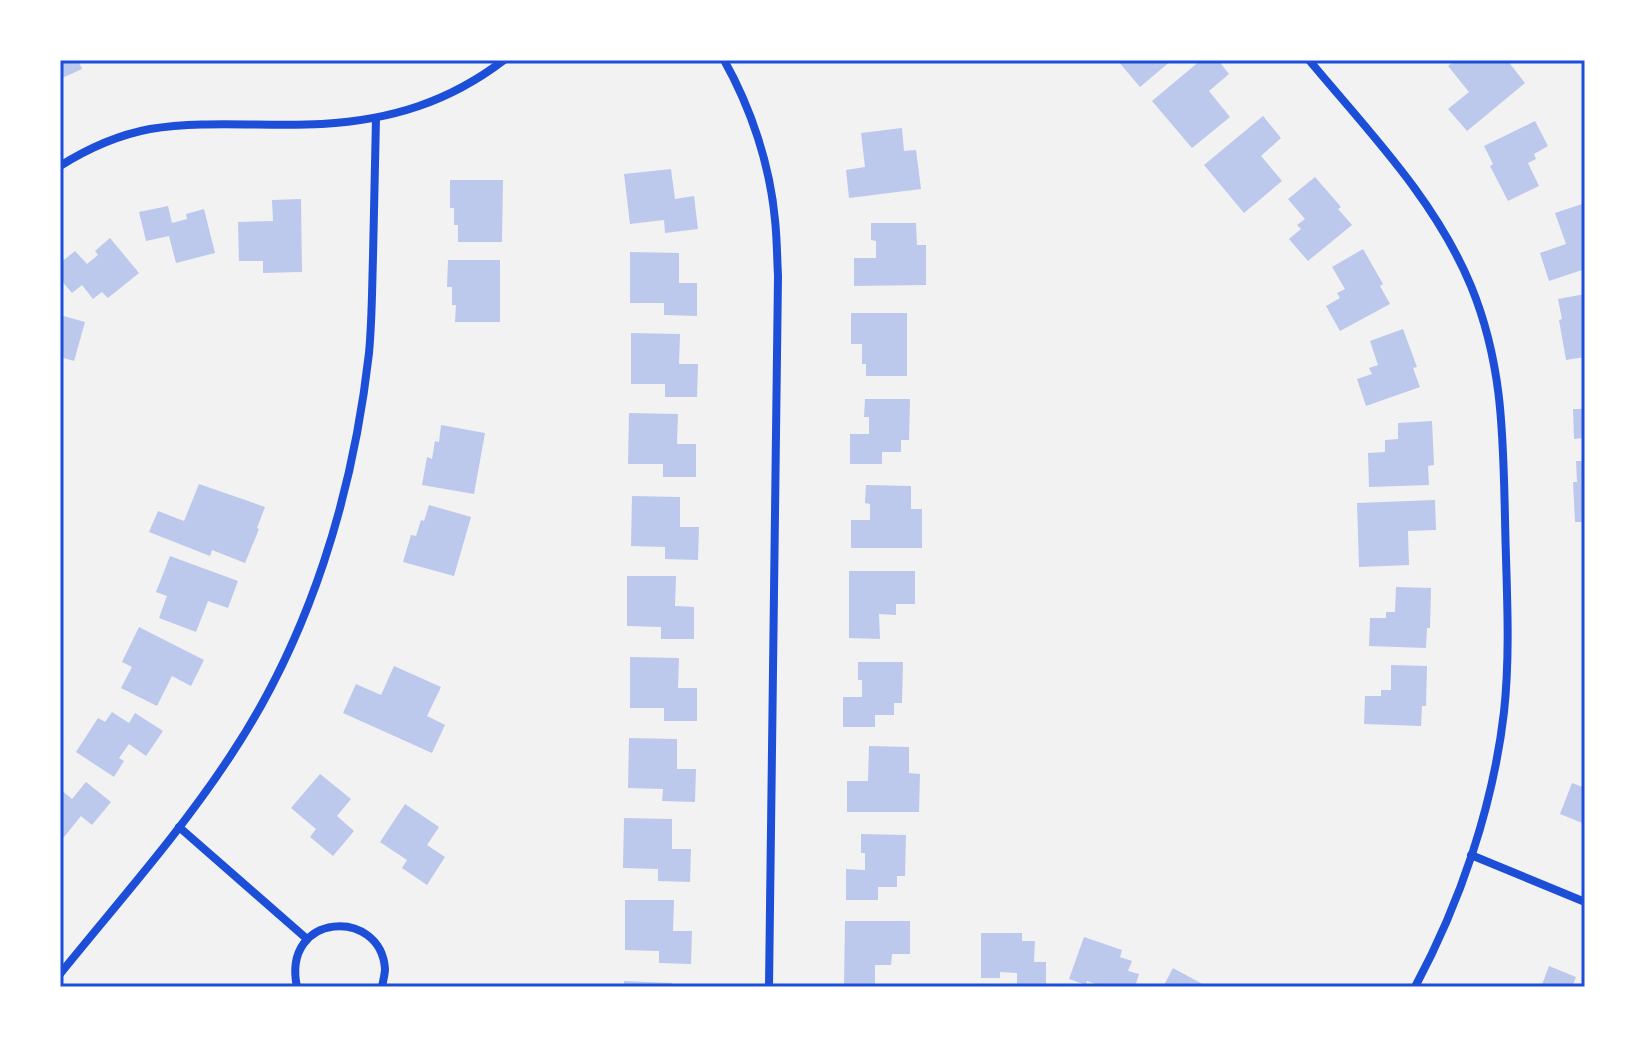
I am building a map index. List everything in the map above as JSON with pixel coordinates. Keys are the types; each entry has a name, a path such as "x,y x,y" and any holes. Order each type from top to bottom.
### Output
{"street":[{"path":"60,166 80,153 151,129 323,124 402,113 434,102 482,77 504,60"},
{"path":"724,60 748,108 769,181 775,218 778,276 769,987"},
{"path":"1309,60 1415,188 1455,251 1484,321 1496,369 1502,418 1508,651 1498,754 1471,855 1450,914 1415,987"},
{"path":"60,974 179,827 232,754 276,677 312,595 340,510 357,441 369,352 376,118"},
{"path":"179,827 307,939"},
{"path":"1471,855 1585,902"},
{"path":"297,987 294,972 297,954 307,939 321,929 339,925 356,929 371,938 383,961 382,987"}],"building":[{"path":"60,60 78,60 82,69 60,79"},
{"path":"1117,60 1172,60 1140,87"},
{"path":"1201,60 1218,60 1229,74 1209,91 1230,117 1192,148 1152,101"},
{"path":"1456,60 1507,60 1525,83 1467,131 1448,109 1469,92 1448,66"},
{"path":"1263,116 1281,138 1261,156 1282,181 1244,213 1204,165"},
{"path":"1535,121 1548,146 1534,154 1536,159 1528,163 1539,186 1508,201 1490,166 1493,164 1484,146"},
{"path":"902,128 904,151 916,150 921,189 849,198 846,170 865,167 861,133"},
{"path":"671,169 675,199 694,196 698,229 665,233 664,220 630,224 624,174"},
{"path":"1315,177 1352,225 1308,261 1289,239 1301,229 1297,225 1305,219 1288,199"},
{"path":"450,180 503,180 502,242 458,242 454,208 450,208"},
{"path":"301,199 302,272 263,273 263,261 239,261 238,222 273,221 272,200"},
{"path":"1585,203 1585,269 1549,281 1540,253 1566,244 1555,213"},
{"path":"168,206 172,223 187,219 186,214 204,209 215,253 176,263 169,236 146,241 139,212"},
{"path":"871,223 916,223 917,245 926,245 926,285 854,286 854,258 876,258 876,241 871,240"},
{"path":"110,238 139,273 108,298 102,292 93,299 82,285 72,293 60,279 60,263 75,251 87,264 98,255 95,251"},
{"path":"1363,249 1383,284 1380,286 1390,304 1340,331 1326,306 1340,298 1337,293 1345,289 1332,267"},
{"path":"630,252 679,253 679,283 697,283 697,316 664,315 664,303 630,303"},
{"path":"448,260 500,260 500,322 455,322 456,305 452,305 452,287 447,287"},
{"path":"1585,294 1585,357 1566,360 1558,299"},
{"path":"851,313 907,313 907,376 866,376 866,364 862,364 862,344 851,344"},
{"path":"60,315 85,322 74,361 60,357"},
{"path":"1403,329 1417,367 1413,368 1420,387 1366,406 1357,379 1372,374 1369,368 1378,365 1370,341"},
{"path":"631,333 680,334 679,364 698,364 697,397 665,397 665,384 631,384"},
{"path":"865,399 910,399 909,440 901,440 901,452 882,452 882,464 850,464 850,434 869,434 869,417 864,417"},
{"path":"1573,409 1585,409 1585,438 1574,439"},
{"path":"629,413 678,414 677,444 696,444 696,477 663,477 663,464 628,464"},
{"path":"1432,421 1434,465 1428,466 1429,485 1369,487 1368,453 1385,452 1385,440 1398,439 1398,423"},
{"path":"441,425 485,433 474,494 422,485 427,457 432,459 435,441 439,442"},
{"path":"1576,461 1585,461 1585,522 1575,522 1573,482 1577,482"},
{"path":"199,484 265,507 245,563 212,550 210,556 149,532 158,511 184,521"},
{"path":"866,485 911,486 911,509 922,509 922,548 851,548 851,520 870,520 870,504 865,503"},
{"path":"632,496 680,497 680,527 699,527 698,560 665,559 665,547 631,546"},
{"path":"1435,500 1436,530 1408,531 1409,565 1359,567 1357,503"},
{"path":"429,505 471,517 454,576 403,562 411,535 416,536"},
{"path":"170,556 238,581 228,608 208,601 196,632 159,618 167,596 156,592"},
{"path":"849,571 915,571 915,604 896,604 896,615 879,614 880,639 849,638"},
{"path":"627,576 676,576 675,606 694,607 694,639 661,639 661,627 627,626"},
{"path":"1396,587 1431,588 1426,648 1369,646 1370,618 1386,618 1386,612 1395,612"},
{"path":"139,627 204,660 191,686 172,676 157,706 121,688 132,667 122,662"},
{"path":"630,657 679,658 678,688 697,688 697,721 664,721 664,708 630,708"},
{"path":"858,662 903,662 902,703 894,703 894,715 875,715 875,727 843,727 843,697 862,697"},
{"path":"1391,665 1427,666 1426,706 1422,706 1421,726 1364,724 1365,696 1381,696 1381,690 1391,690"},
{"path":"394,666 441,687 427,716 445,725 432,753 343,713 356,684 381,695"},
{"path":"112,712 129,723 135,713 163,731 146,756 129,744 119,758 124,761 114,777 76,752 98,718 105,722"},
{"path":"629,738 677,739 677,769 696,769 695,802 662,801 663,789 628,788"},
{"path":"869,746 909,747 909,773 920,774 919,812 847,812 847,781 868,781"},
{"path":"320,774 351,799 337,816 354,831 333,856 310,837 316,829 291,808"},
{"path":"86,782 111,802 92,825 81,816 60,842 60,789 72,799"},
{"path":"1572,783 1585,788 1585,824 1560,814"},
{"path":"405,804 439,827 427,845 445,857 427,885 402,868 407,860 380,842"},
{"path":"624,818 672,819 672,849 691,849 690,882 658,881 658,869 623,868"},
{"path":"861,834 906,835 905,876 897,876 897,887 878,887 878,900 846,900 846,869 865,870"},
{"path":"625,900 674,900 673,931 692,931 691,964 659,963 659,951 625,950"},
{"path":"845,921 910,921 910,954 892,954 891,965 875,965 875,987 844,987"},
{"path":"981,933 1022,933 1022,941 1035,941 1034,962 1046,962 1046,987 1017,987 1017,973 1000,972 1000,978 981,978"},
{"path":"1084,937 1122,950 1120,957 1132,961 1128,971 1139,974 1135,987 1104,987 1087,981 1086,985 1069,979"},
{"path":"1549,966 1576,977 1572,987 1541,987"},
{"path":"1173,968 1208,987 1163,987"},
{"path":"624,981 672,983 672,987 624,987"}]}
